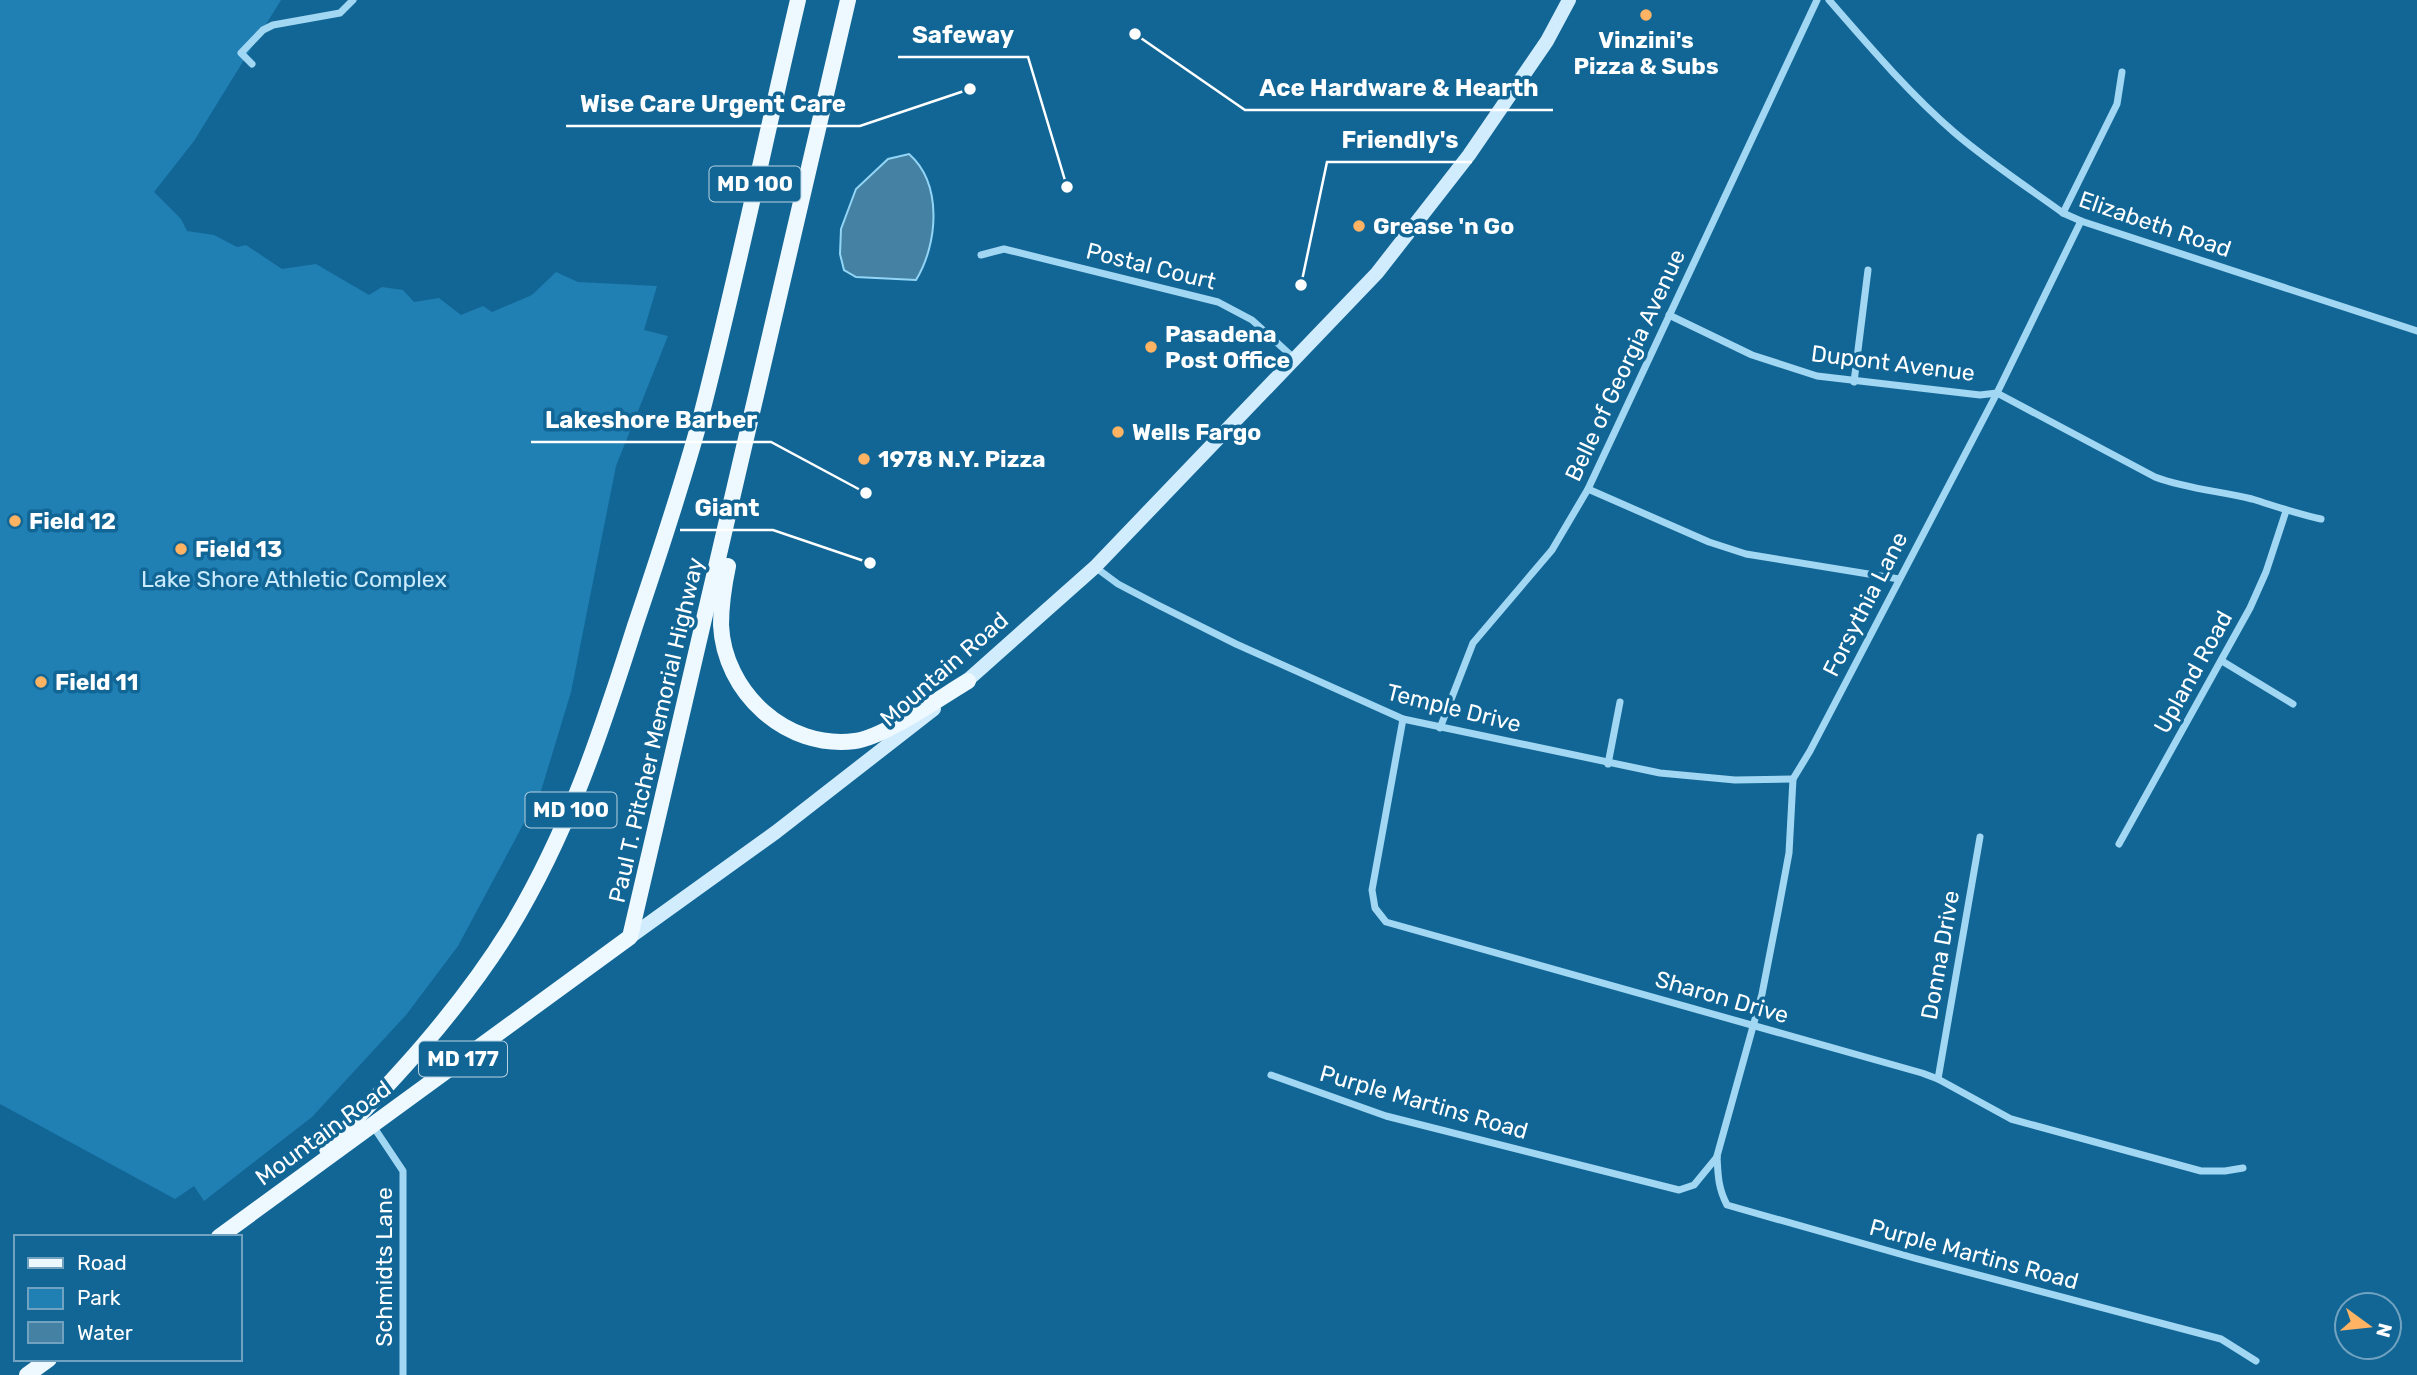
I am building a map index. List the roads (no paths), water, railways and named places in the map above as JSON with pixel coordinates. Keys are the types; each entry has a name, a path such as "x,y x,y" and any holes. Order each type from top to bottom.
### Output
{"main road":[{"name":"Paul T. Pitcher Memorial Highway","path":"296,1181 393,1081 461,1000 528,897 579,791 642,606 699,424 798,0"},
{"name":"Paul T. Pitcher Memorial Highway","path":"630,937 848,0"},
{"name":"Mountain Road","path":"222,1235 776,832 968,681 1095,567 1377,273 1469,155 1547,40 1569,0"},
{"path":"748,435 723,596 721,626 726,653 737,680 751,701 788,729 809,737 856,741 881,733 968,681"},
{"path":"27,1375 46,1361"}],"street":[{"path":"252,64 241,53 263,30 273,25 340,13 353,0"},
{"name":"Belle of Georgia Avenue","path":"1440,728 1473,643 1552,550 1588,489 1817,0"},
{"name":"Elizabeth Road","path":"1829,0 1896,76 1957,135 2063,214 2417,331"},
{"path":"2063,214 2117,104 2122,72"},
{"name":"Forsythia Lane","path":"1753,1026 1762,994 1789,853 1793,779 1997,393 2081,221"},
{"name":"Postal Court","path":"981,255 1004,249 1218,302 1252,320 1295,359"},
{"path":"1854,382 1868,270"},
{"name":"Dupont Avenue","path":"1670,315 1771,363 1817,376 1980,395 1997,393"},
{"path":"1997,393 2155,477 2177,485 2252,499 2321,519"},
{"path":"1588,489 1709,542 1734,550 1899,579"},
{"name":"Upland Road","path":"2119,844 2222,661 2261,584 2286,511"},
{"name":"Temple Drive","path":"1095,567 1118,584 1236,644 1403,719 1608,764 1699,779 1793,779"},
{"path":"2222,661 2293,704"},
{"path":"1608,764 1620,702"},
{"name":"Sharon Drive","path":"1403,719 1372,890 1375,908 1386,922 1938,1079 2011,1119 2202,1171 2243,1168"},
{"name":"Donna Drive","path":"1938,1079 1980,837"},
{"name":"Purple Martins Road","path":"1753,1026 1717,1156 1717,1180 1727,1205 1927,1262 2221,1339 2256,1361"},
{"name":"Purple Martins Road","path":"1271,1074 1386,1116 1679,1190 1694,1185 1717,1156"},
{"name":"Schmidts Lane","path":"372,1126 403,1171 403,1375"}],"water":[{"path":"909,154 928,181 932,198 932,232 923,265 916,280 856,277 844,270 840,254 841,229 856,189 888,159"}],"place":[{"name":"Vinzini's Pizza & Subs","path":"1646,15"},
{"name":"Ace Hardware & Hearth","path":"1135,34"},
{"name":"Wise Care Urgent Care","path":"970,89"},
{"name":"Safeway","path":"1067,187"},
{"name":"Grease 'n Go","path":"1359,226"},
{"name":"Friendly's","path":"1301,285"},
{"name":"Pasadena Post Office","path":"1151,347"},
{"name":"Wells Fargo","path":"1118,432"},
{"name":"1978 N.Y. Pizza","path":"864,459"},
{"name":"Lakeshore Barber","path":"866,493"},
{"name":"Field 12","path":"15,521"},
{"name":"Field 13","path":"181,549"},
{"name":"Giant","path":"870,563"},
{"name":"Field 11","path":"41,682"}],"park label":[{"name":"Lake Shore Athletic Complex","path":"294,579"}]}
